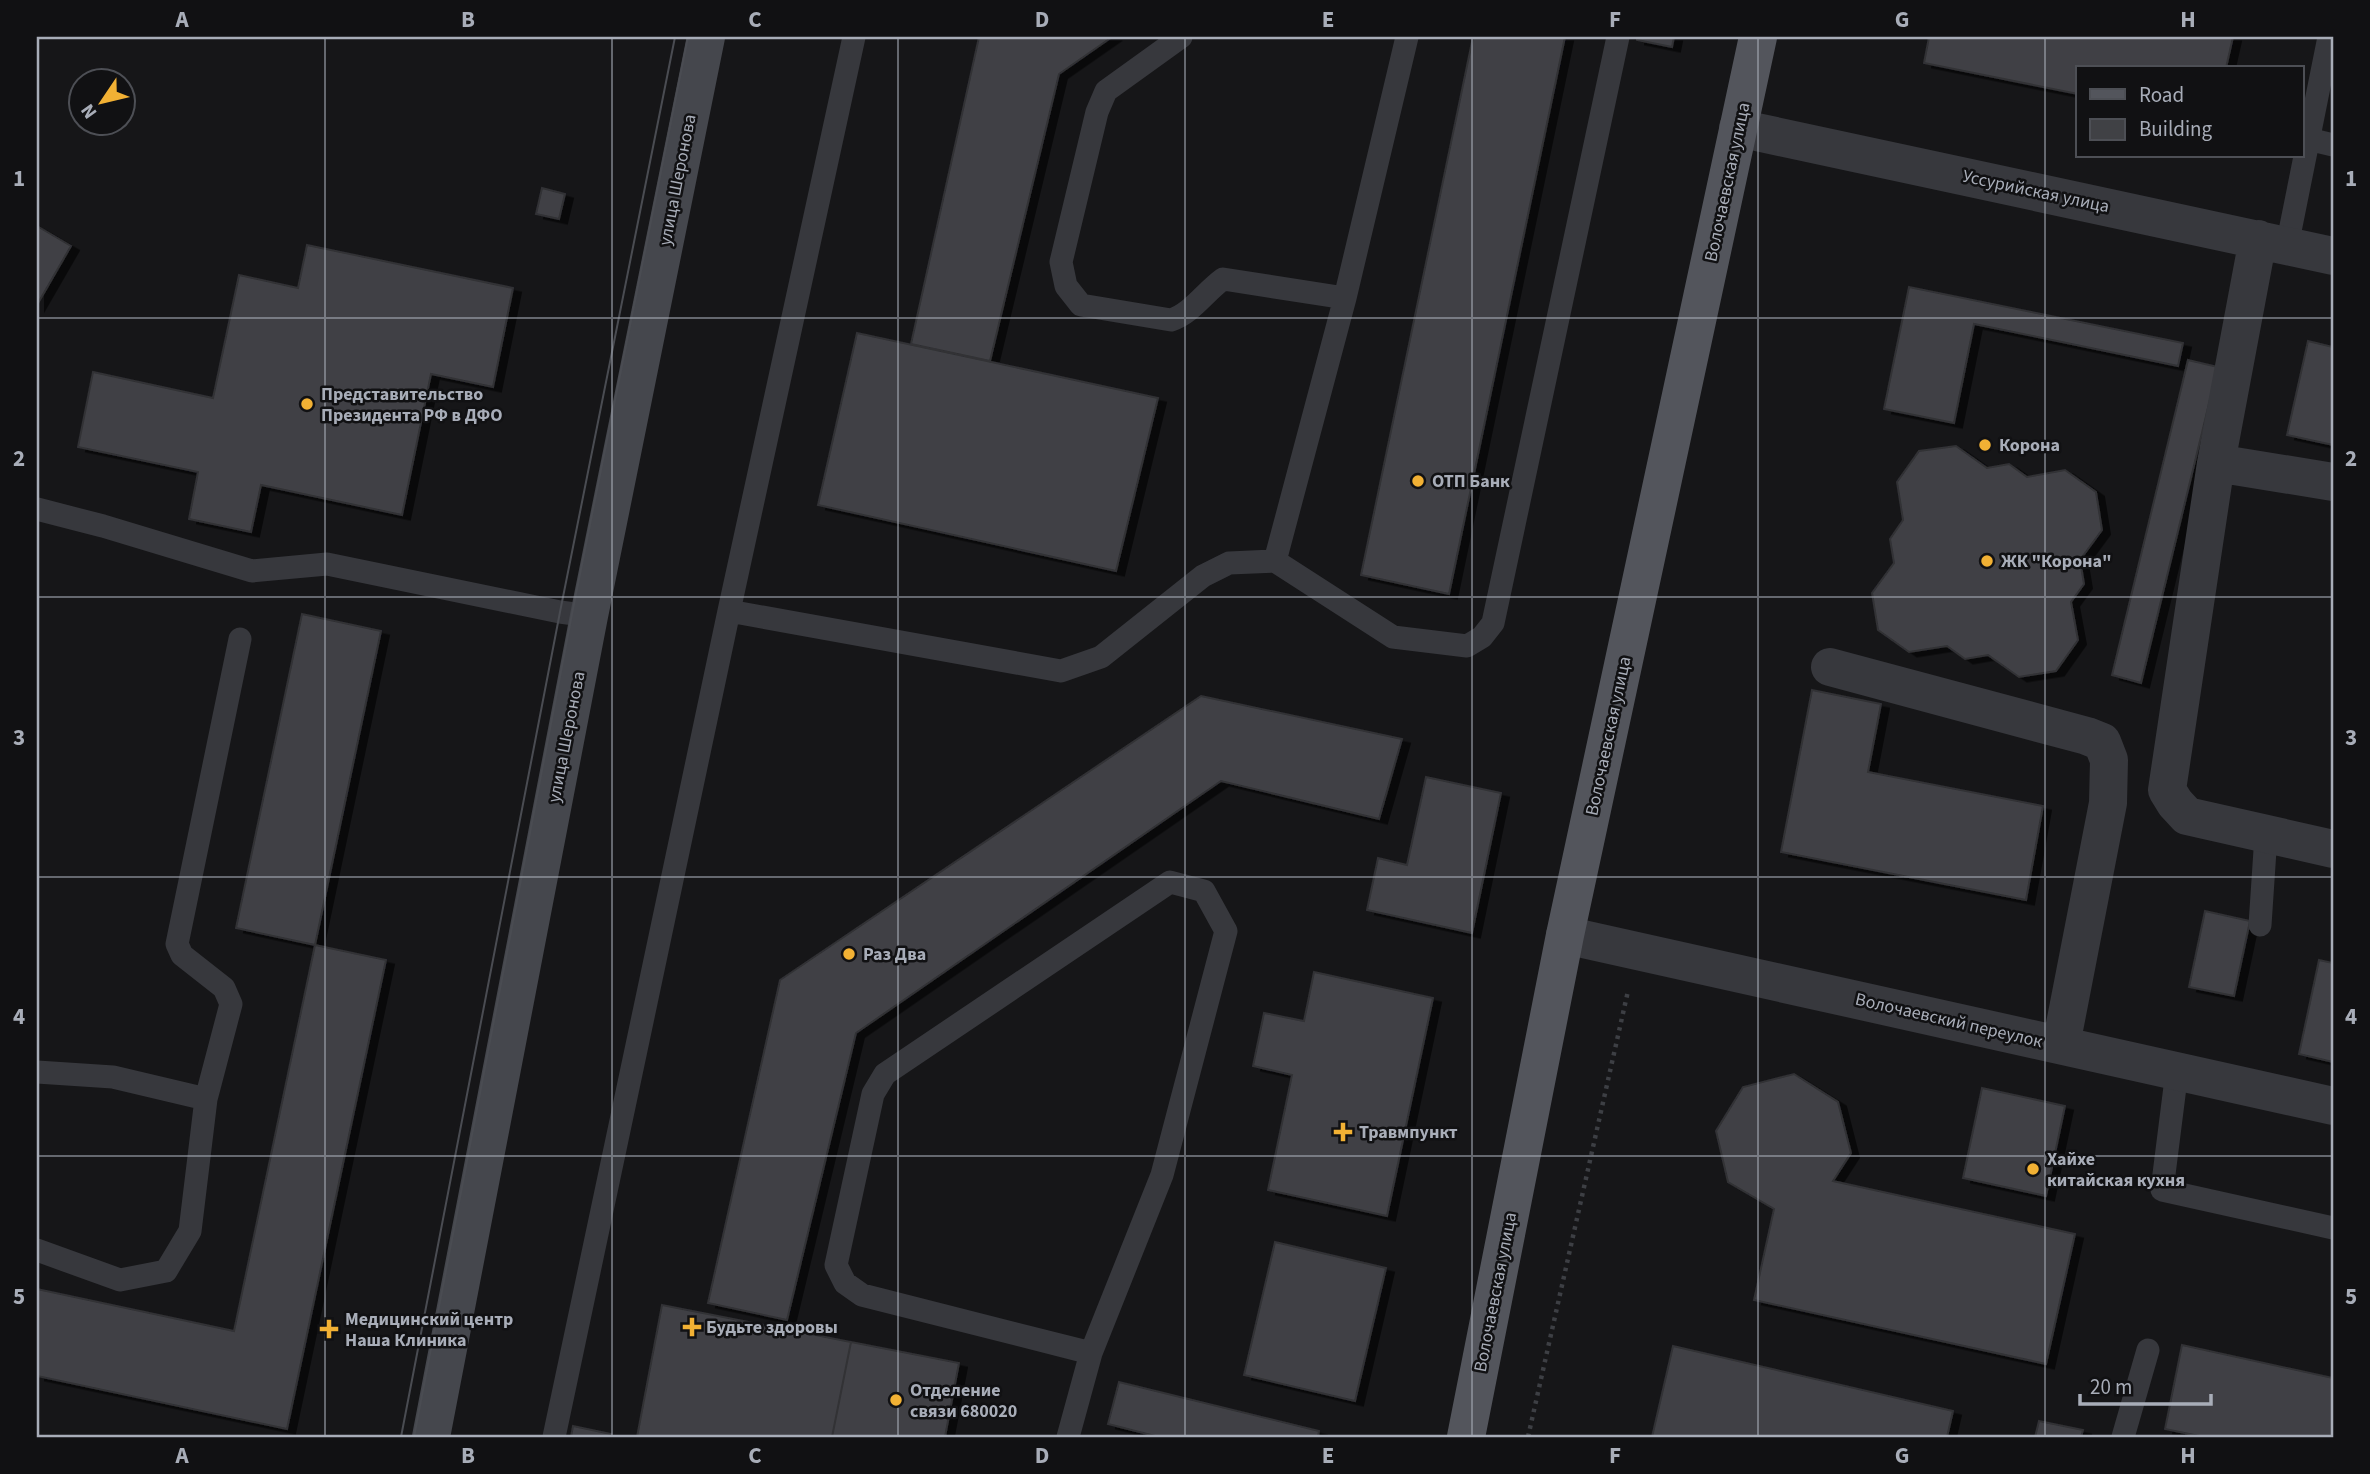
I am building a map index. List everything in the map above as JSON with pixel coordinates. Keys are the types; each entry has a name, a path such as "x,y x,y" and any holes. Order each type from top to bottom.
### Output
{"main road":[{"name":"улица Шеронова","path":"431,1437 589,616 706,37"},
{"name":"Волочаевская улица","path":"1466,1437 1565,935 1758,37"}],"street":[{"name":"Уссурийская улица","path":"1738,128 2333,256"},
{"path":"2272,242 2216,463 2167,790 2187,816 2333,849"},
{"path":"2216,463 2333,482"},
{"path":"1830,667 2087,736 2102,743 2109,761 2108,803 2061,1045"},
{"name":"Волочаевский переулок","path":"1565,935 2333,1106"}],"lane":[{"path":"554,1437 854,37"},
{"path":"1181,37 1107,91 1097,111 1061,262 1066,286 1082,306 1171,320 1185,316 1209,289 1223,279 1345,298"},
{"path":"1275,561 1345,298 1407,37"},
{"path":"729,611 1061,670 1101,657 1212,572 1229,563 1275,561 1394,637 1467,646 1482,637 1493,623 1618,37"},
{"path":"2304,150 2329,37"},
{"path":"2308,139 2333,145"},
{"path":"2272,242 2301,158"},
{"path":"37,509 252,571 327,565 589,616"},
{"path":"37,1250 120,1280 166,1271 190,1231 205,1099 231,1004 223,989 182,955 177,944 240,639"},
{"path":"2260,925 2266,835"},
{"path":"1068,1437 1091,1353 1162,1175 1226,931 1204,891 1170,882 885,1074 873,1094 836,1265 845,1283 862,1295 1091,1353"},
{"path":"2177,1071 2162,1190 2333,1228"},
{"path":"37,1072 113,1077 205,1099"},
{"path":"2123,1437 2148,1350"}],"path":[{"path":"1528,1437 1637,951"}],"building":[{"path":"979,37 1112,37 1059,74 990,361 911,344"},
{"path":"1473,37 1565,37 1449,594 1361,575"},
{"path":"1637,37 1674,37 1672,47 1637,40"},
{"path":"1929,37 2233,37 2226,66 2076,66 2076,94 1924,63"},
{"path":"542,188 565,194 559,219 536,214"},
{"path":"37,226 71,246 37,305"},
{"path":"307,245 513,288 493,387 431,374 402,515 261,485 251,532 189,519 198,472 78,447 93,372 213,398 239,275 298,288"},
{"path":"1909,287 2183,343 2178,366 1974,324 1954,423 1884,409"},
{"path":"857,333 1158,398 1116,571 818,505"},
{"path":"2308,341 2333,347 2333,445 2287,435"},
{"path":"2188,360 2218,367 2141,683 2112,675"},
{"name":"ЖК \"Корона\"","path":"1956,446 1987,468 2009,464 2027,477 2065,470 2096,492 2102,530 2080,560 2084,584 2071,602 2078,640 2056,671 2019,677 1988,655 1965,659 1947,646 1909,652 1878,630 1872,593 1894,563 1890,539 1903,520 1897,482 1919,451"},
{"path":"302,614 381,631 315,945 236,928"},
{"path":"1812,690 1881,704 1868,772 2043,806 2026,900 1781,852"},
{"path":"1201,696 1402,739 1379,819 1221,781 856,1033 787,1320 708,1303 780,980"},
{"path":"1426,777 1501,793 1472,933 1367,910 1378,858 1407,865"},
{"path":"2205,911 2250,921 2234,996 2189,987"},
{"path":"315,945 386,960 287,1429 37,1376 37,1289 234,1331"},
{"path":"2319,960 2333,963 2333,1062 2299,1054"},
{"name":"Травмпункт","path":"1314,972 1433,998 1387,1216 1268,1190 1292,1075 1253,1066 1264,1013 1304,1021"},
{"path":"1794,1074 1838,1102 1851,1153 1833,1181 2075,1234 2046,1364 1754,1300 1774,1209 1728,1182 1716,1131 1743,1087"},
{"path":"1982,1088 2065,1106 2046,1196 1963,1178"},
{"path":"1275,1242 1386,1268 1355,1401 1244,1375"},
{"path":"662,1305 851,1342 832,1437 637,1437"},
{"name":"Отделение связи 680020","path":"851,1342 959,1363 945,1437 832,1437"},
{"path":"2182,1345 2333,1378 2333,1437 2204,1437 2165,1429"},
{"path":"1673,1346 1953,1411 1947,1437 1652,1437"},
{"path":"1119,1382 1319,1431 1318,1437 1159,1437 1108,1424"},
{"path":"2039,1421 2083,1430 2081,1437 2035,1437"},
{"path":"573,1426 611,1434 610,1437 571,1437"}],"tram line":[{"path":"401,1437 560,612 675,37"},
{"path":"414,1437 572,614 688,37"}],"place":[{"name":"Представительство Президента РФ в ДФО","path":"307,404"},
{"name":"Корона","path":"1985,445"},
{"name":"ОТП Банк","path":"1418,481"},
{"name":"ЖК \"Корона\"","path":"1987,561"},
{"name":"Раз Два","path":"849,954"},
{"name":"Травмпункт","path":"1343,1132"},
{"name":"Хайхе китайская кухня","path":"2033,1169"},
{"name":"Будьте здоровы","path":"692,1327"},
{"name":"Медицинский центр Наша Клиника","path":"329,1329"},
{"name":"Отделение связи 680020","path":"896,1400"}]}
